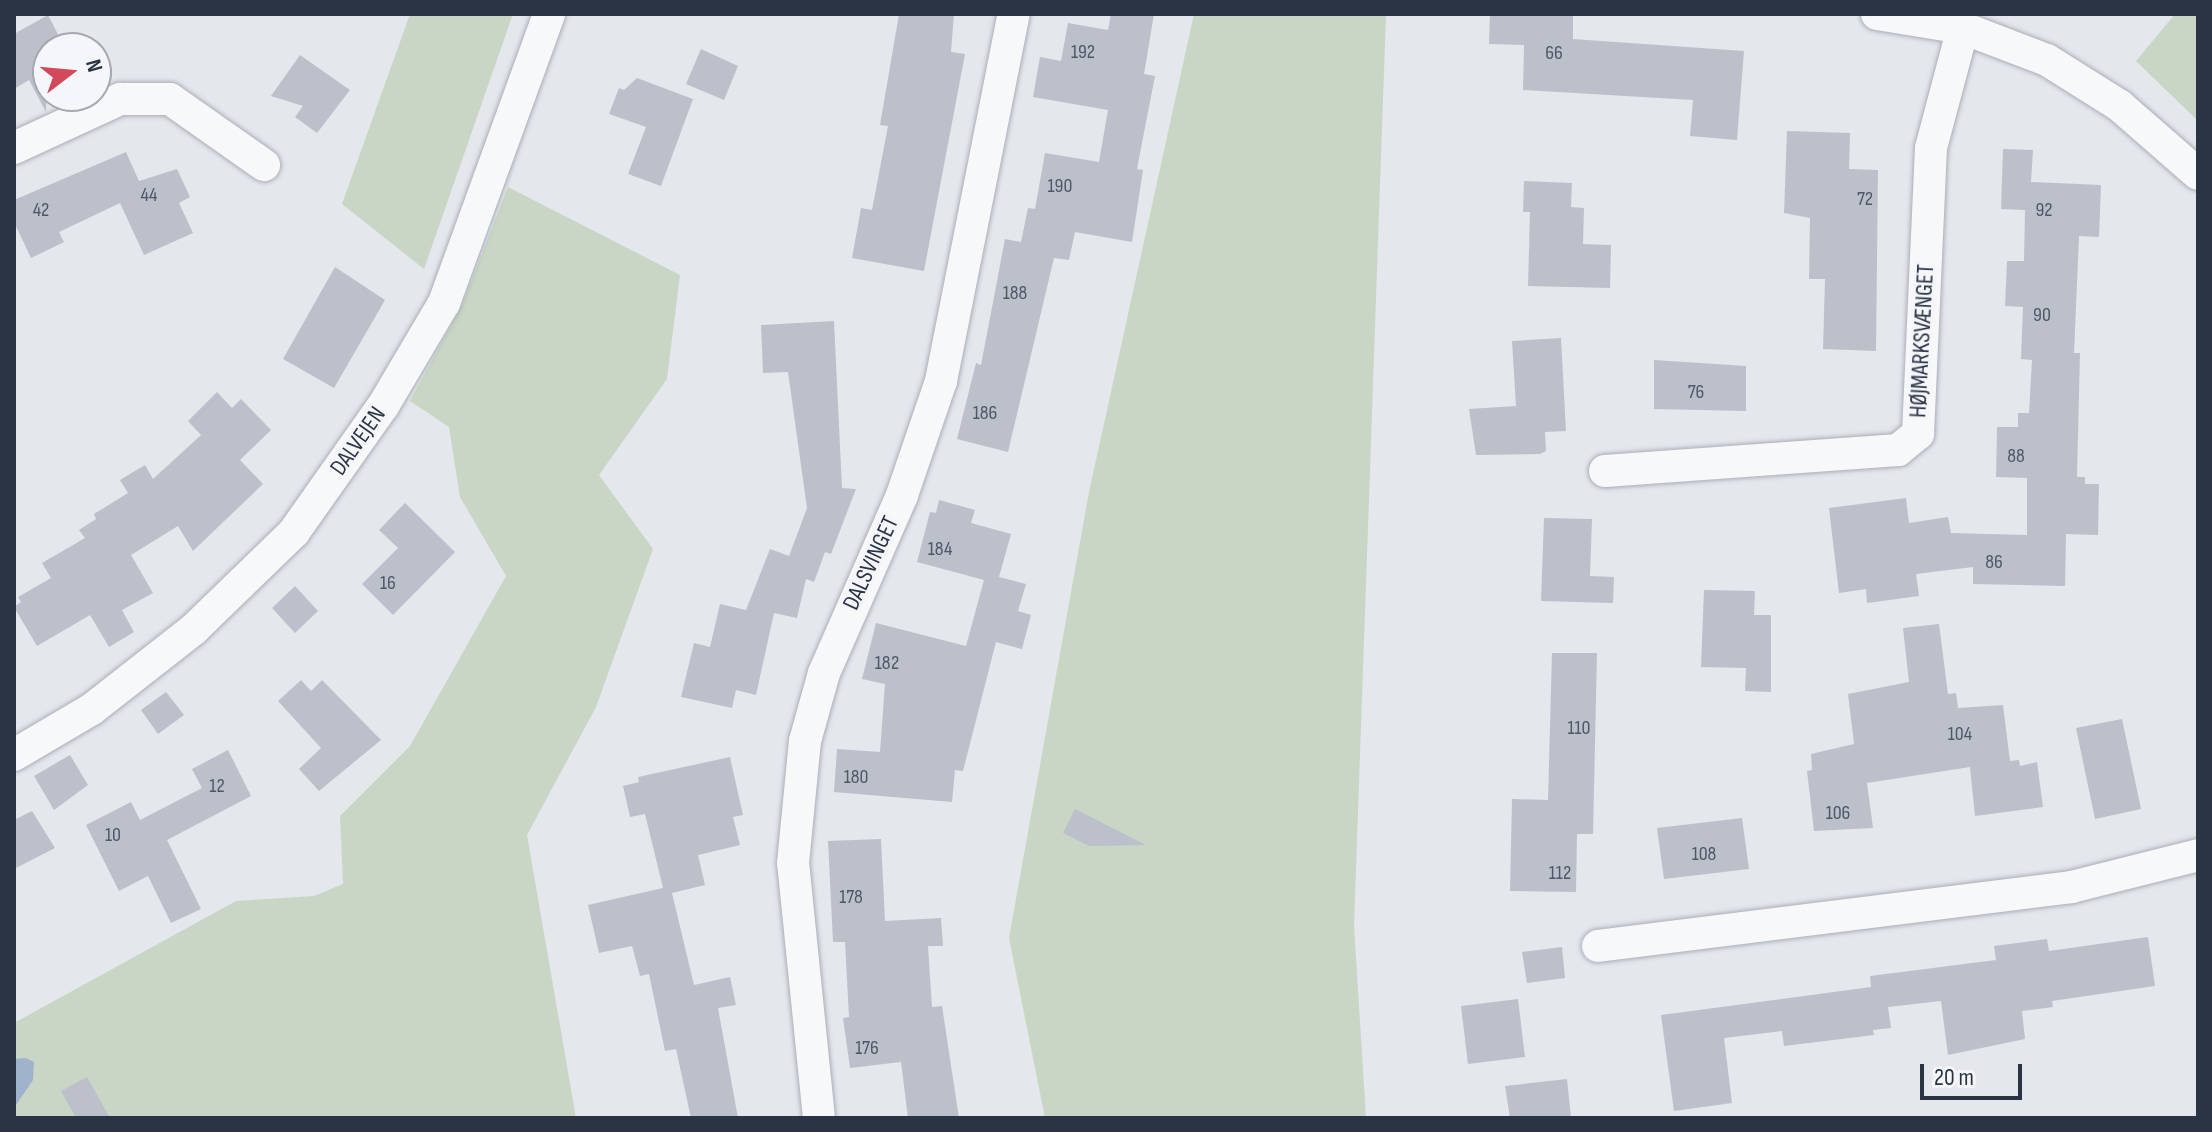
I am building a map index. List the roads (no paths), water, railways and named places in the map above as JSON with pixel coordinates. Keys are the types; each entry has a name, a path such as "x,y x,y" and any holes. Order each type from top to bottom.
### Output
{"street":[{"name":"DALVEJEN","path":"14,755 92,709 183,638 294,532 383,406 444,303 549,14"},
{"name":"DALSVINGET","path":"819,1118 793,863 805,741 824,673 902,495 941,381 1014,14"},
{"path":"1877,14 1963,28 2047,60 2120,106 2198,174"},
{"name":"HØJMARKSVÆNGET","path":"1605,471 1898,450 1918,434 1931,148 1963,28"},
{"path":"14,148 120,99 170,99 264,165"},
{"path":"1598,946 2071,887 2198,855"}],"water":[{"path":"26,1058 34,1062 33,1080 14,1108 14,1059"}]}
